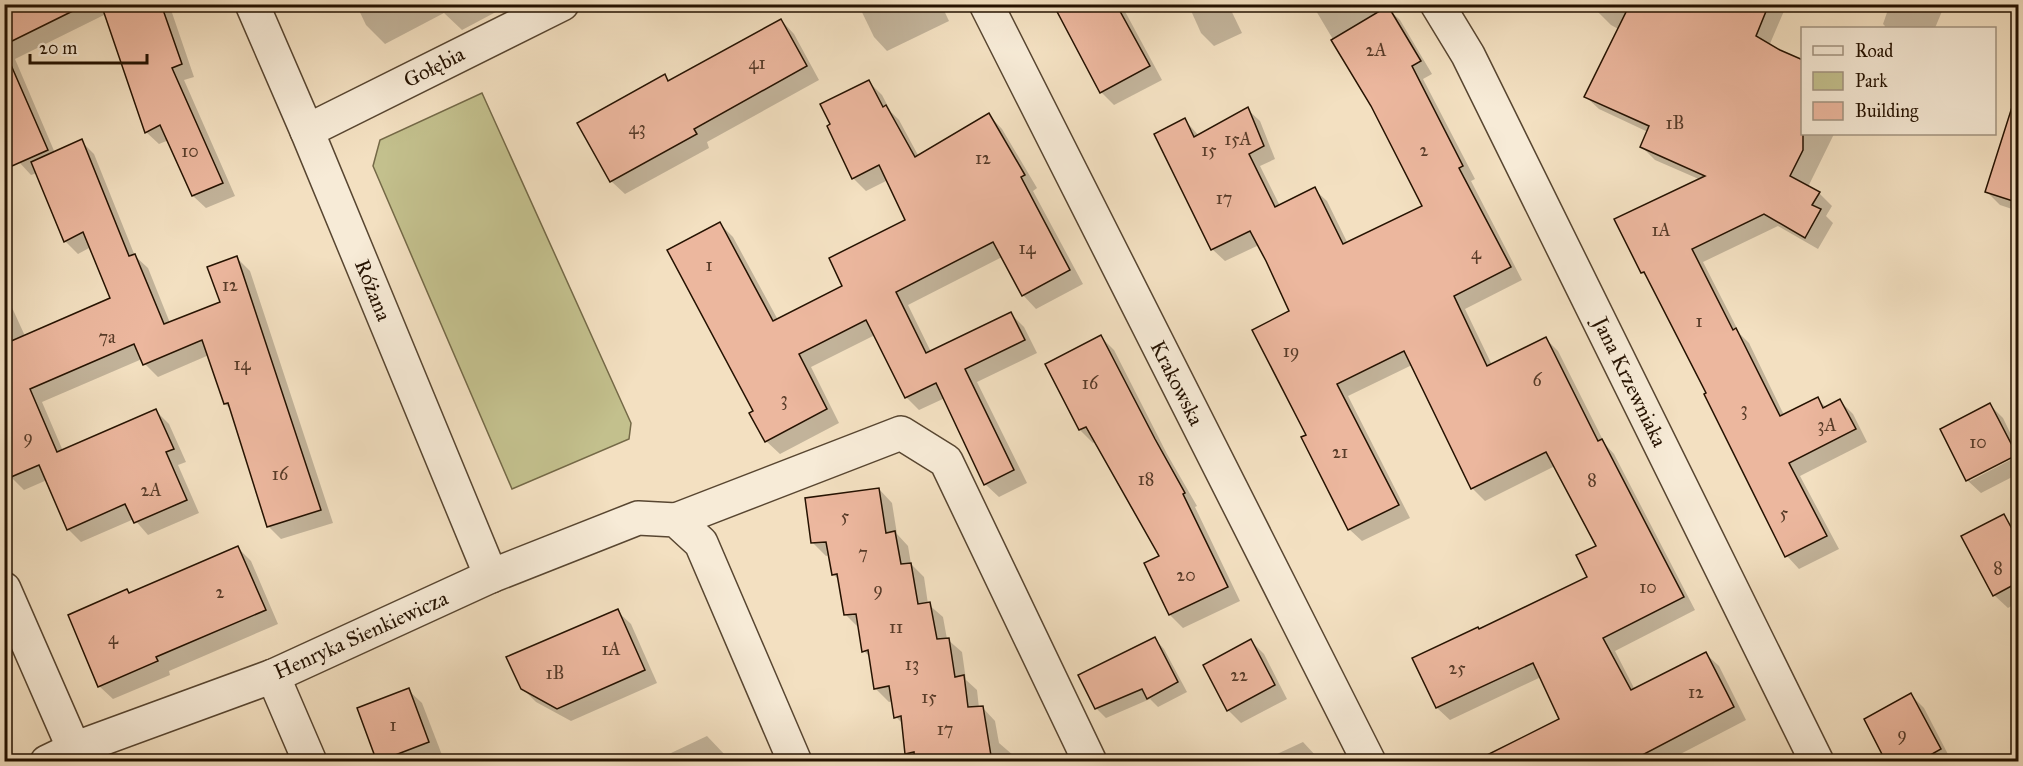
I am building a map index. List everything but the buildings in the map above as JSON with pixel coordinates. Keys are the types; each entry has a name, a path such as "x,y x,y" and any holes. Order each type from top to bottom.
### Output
{"street":[{"name":"Różana","path":"252,4 491,576"},
{"name":"Gołębia","path":"307,131 562,4"},
{"name":"Krakowska","path":"986,4 1369,762"},
{"name":"Jana Krzewniaka","path":"1437,4 1468,55 1817,762"},
{"path":"795,762 701,543 676,520 901,433 946,461 1090,762"},
{"name":"Henryka Sienkiewicza","path":"61,755 273,676 491,576 638,518 676,520"},
{"path":"4,589 61,755"},
{"path":"273,676 310,762"}],"green space":[{"path":"482,93 631,423 629,439 512,489 373,166 380,140"}]}
